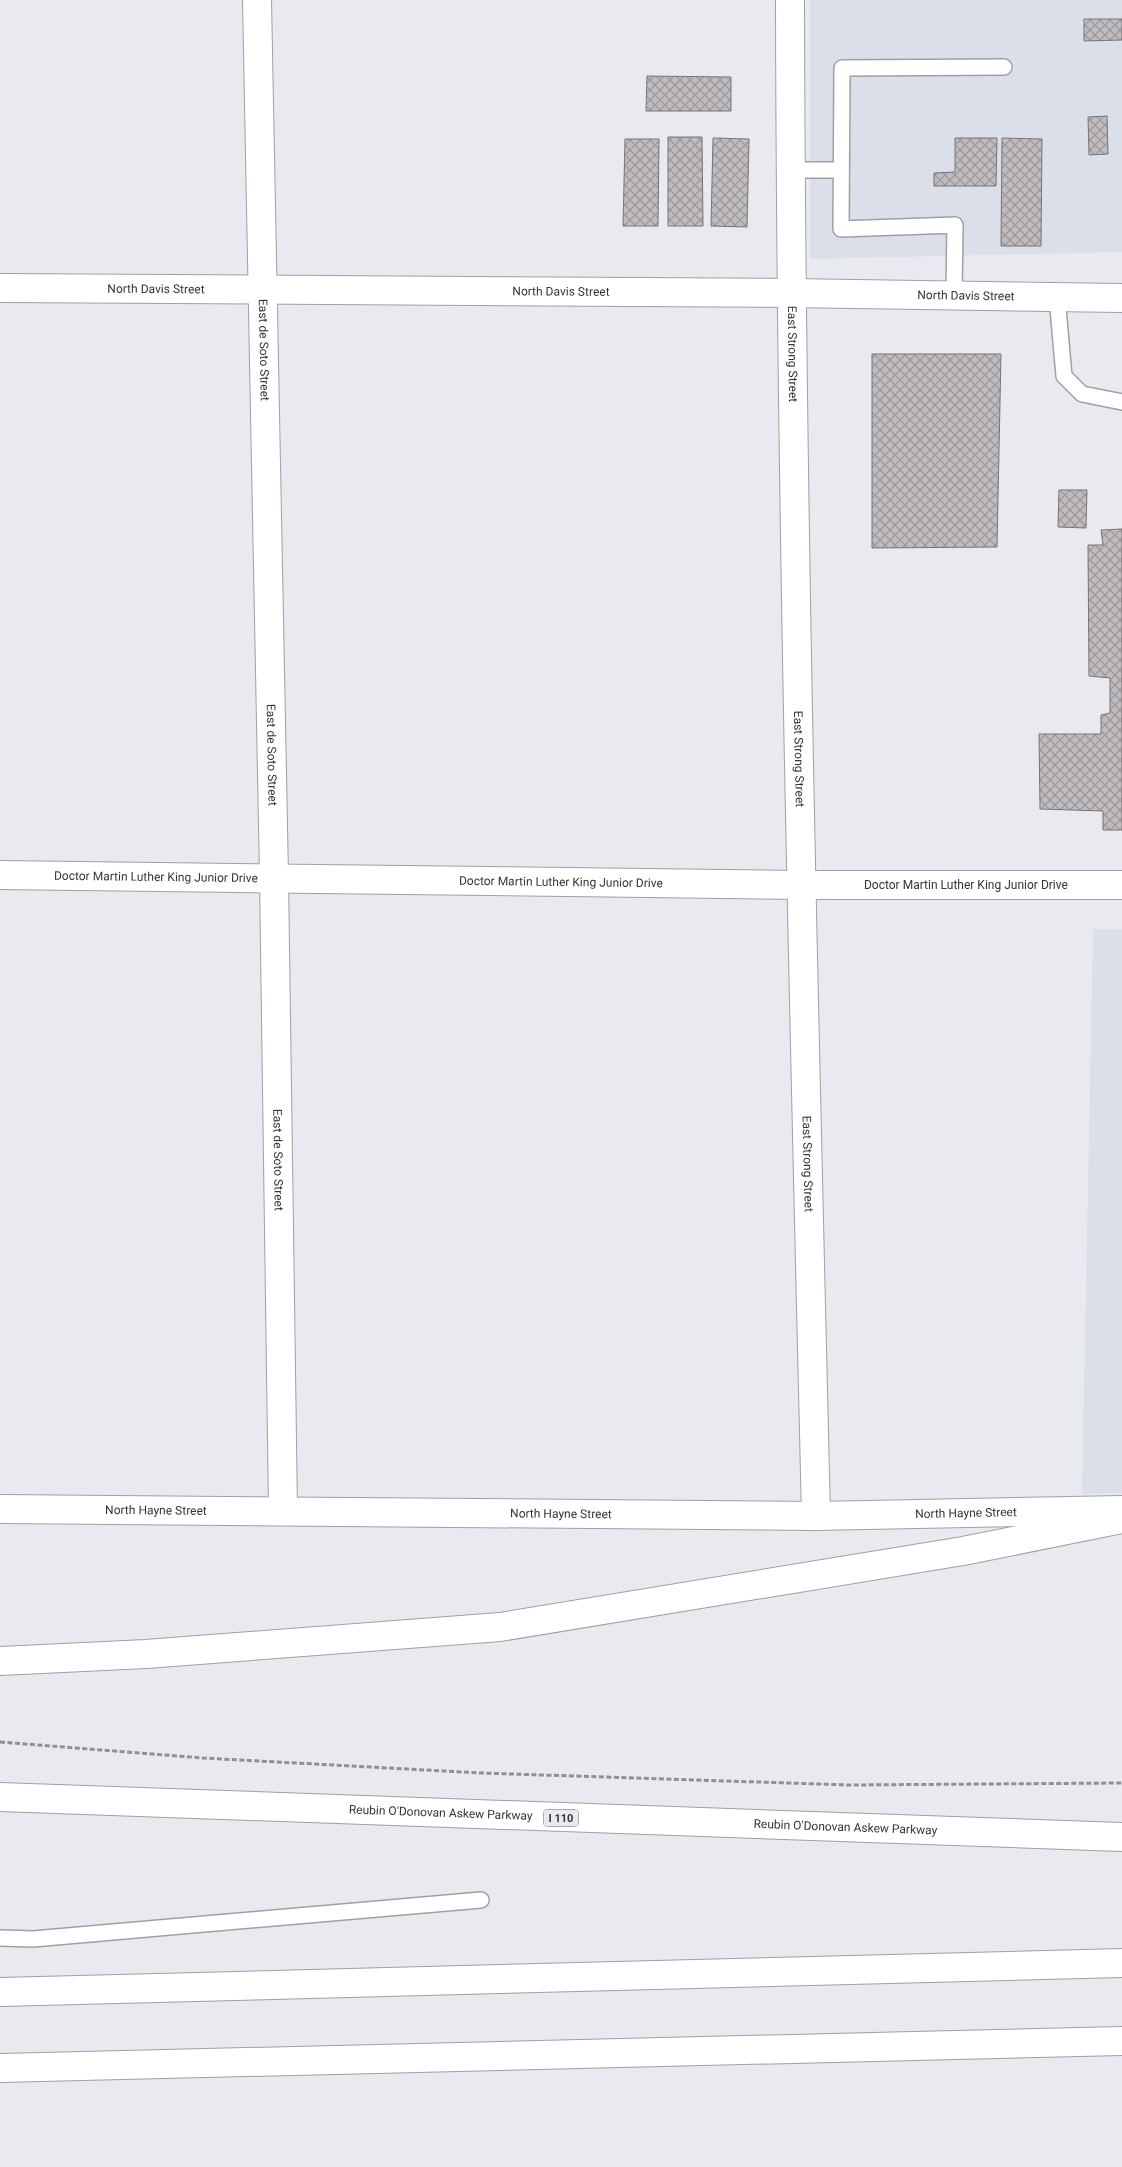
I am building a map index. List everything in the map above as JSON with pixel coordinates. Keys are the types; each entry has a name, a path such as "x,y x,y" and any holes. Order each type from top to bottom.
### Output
{"main road":[{"name":"East de Soto Street","path":"257,0 274,877 283,1510"},
{"name":"East Strong Street","path":"790,0 790,293 801,885 816,1516"},
{"name":"North Davis Street","path":"0,288 790,293 1122,298"},
{"name":"Doctor Martin Luther King Junior Drive","path":"0,875 801,885 1122,885"},
{"name":"North Hayne Street","path":"0,1509 816,1516 1122,1510"},
{"path":"0,1661 146,1654 500,1627 963,1551 1122,1519"},
{"name":"Reubin O'Donovan Askew Parkway","path":"0,1797 1122,1838"},
{"path":"0,1992 1122,1963"},
{"path":"0,2068 1122,2041"}],"lane":[{"path":"954,295 955,226 840,229 842,68 1004,67"},
{"path":"790,170 841,170"},
{"path":"1057,297 1064,376 1082,394 1122,402"},
{"path":"0,1938 33,1939 481,1900"}],"path":[{"path":"0,1742 203,1758 491,1773 850,1785 1122,1783"}],"shaded area":[{"path":"810,0 1122,0 1122,252 810,259"},
{"path":"1093,929 1122,929 1122,1493 1082,1494"}],"building":[{"path":"1084,19 1122,19 1122,40 1084,41"},
{"path":"647,76 731,77 731,111 646,111"},
{"path":"1107,116 1108,154 1089,155 1088,117"},
{"path":"668,137 702,137 703,226 668,226"},
{"path":"713,138 749,139 747,227 711,226"},
{"path":"955,138 997,138 996,186 934,186 934,173 955,172"},
{"path":"1002,138 1042,139 1041,246 1001,246"},
{"path":"625,139 659,139 658,226 623,226"},
{"path":"872,354 1001,354 997,547 872,548"},
{"path":"1059,490 1087,490 1086,528 1058,527"},
{"path":"1122,529 1122,830 1103,830 1103,811 1040,809 1039,734 1101,734 1101,715 1110,713 1110,678 1089,676 1088,545 1103,545 1101,530"}]}
